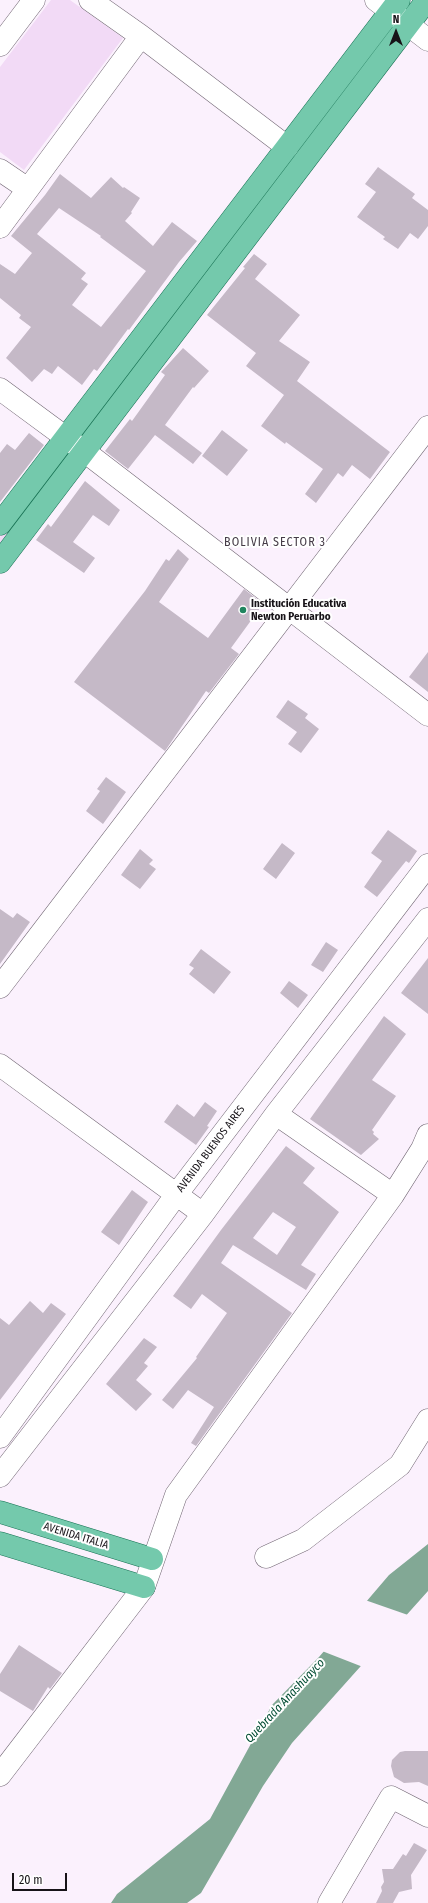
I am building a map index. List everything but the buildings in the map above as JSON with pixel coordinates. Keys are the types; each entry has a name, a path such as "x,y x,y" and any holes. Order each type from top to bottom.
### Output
{"main road":[{"path":"0,562 427,0"},
{"path":"0,524 286,147 389,4"},
{"name":"AVENIDA ITALIA","path":"0,1512 152,1559"},
{"path":"0,1543 144,1587"}],"street":[{"path":"0,45 34,0"},
{"path":"90,0 141,36 286,147"},
{"path":"389,4 408,24 428,40"},
{"path":"0,227 141,36"},
{"path":"0,170 28,189"},
{"path":"0,389 66,437 428,715"},
{"path":"0,987 288,608 428,427"},
{"name":"AVENIDA BUENOS AIRES","path":"0,1437 176,1195 428,865"},
{"path":"0,1476 203,1214 276,1114 428,919"},
{"path":"0,1065 203,1214"},
{"path":"276,1114 393,1194"},
{"path":"0,1775 144,1587 152,1559 176,1495 393,1194 422,1149 428,1135"},
{"path":"266,1557 303,1540 339,1514 400,1465 428,1420"},
{"path":"329,1903 391,1797 428,1816"}],"shaded area":[{"path":"51,0 70,0 123,38 24,170 0,152 0,67"},
{"path":"52,468 58,473 0,549 0,537"}],"water":[{"name":"Quebrada Anashuayco","path":"428,1544 428,1591 292,1743 263,1786 201,1893 187,1903 111,1903 117,1894 210,1819 272,1705 319,1657 389,1575"}],"pier":[{"path":"365,1600 408,1615 363,1667 322,1651"}],"place":[{"name":"Institución Educativa Newton Peruarbo","path":"243,610"}],"district":[{"name":"BOLIVIA SECTOR 3","path":"275,543"}]}
